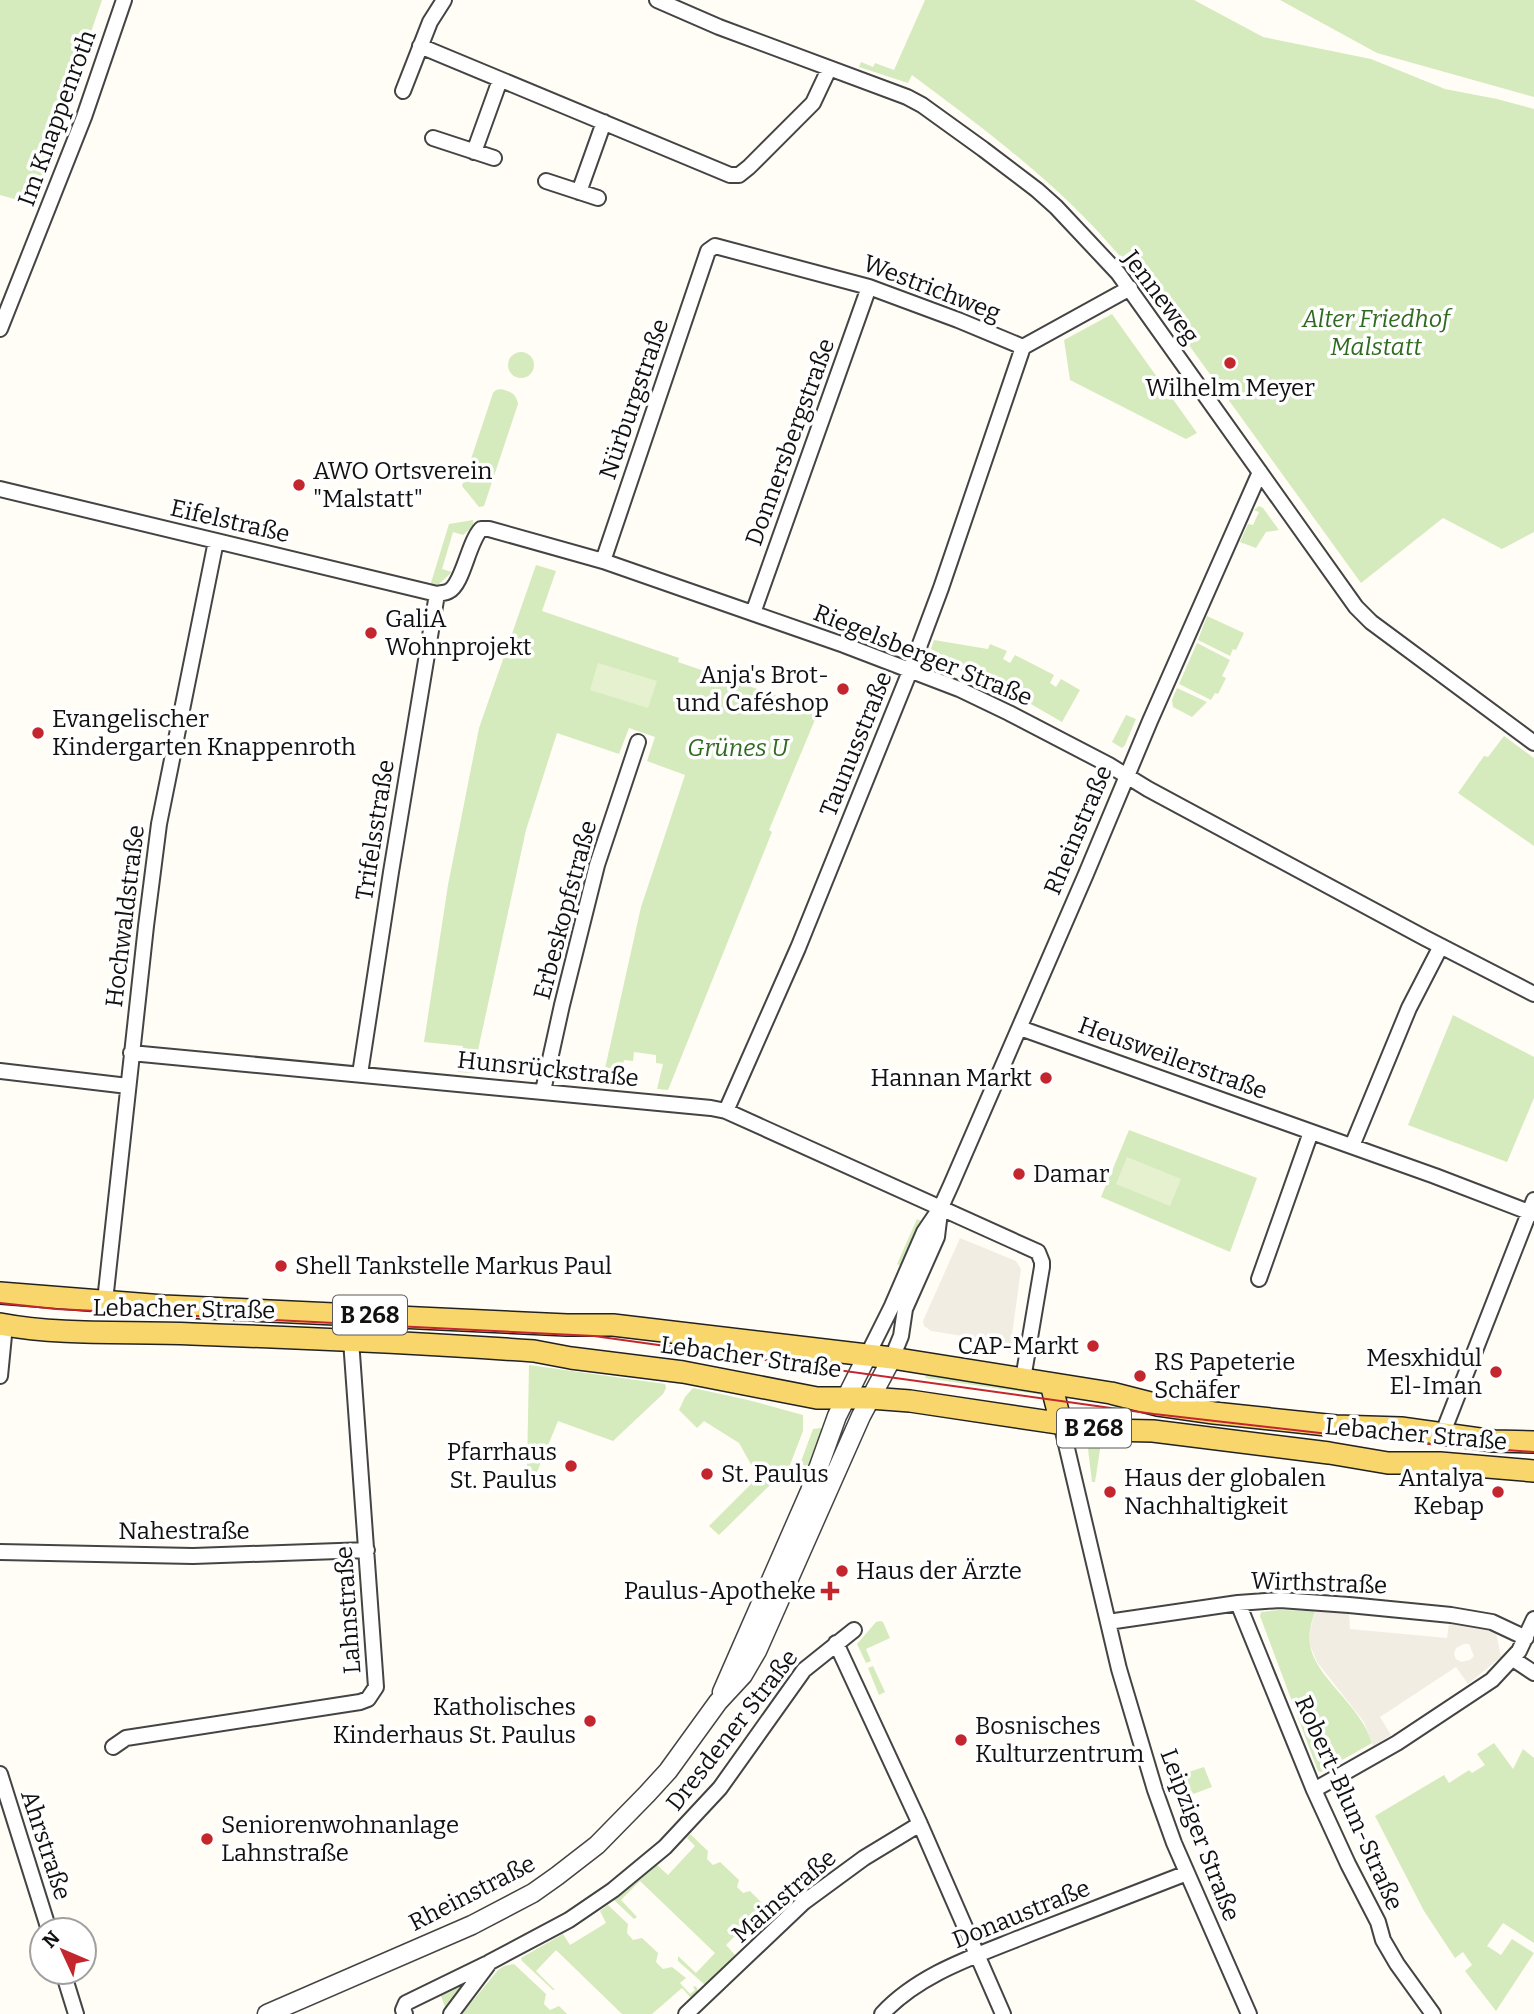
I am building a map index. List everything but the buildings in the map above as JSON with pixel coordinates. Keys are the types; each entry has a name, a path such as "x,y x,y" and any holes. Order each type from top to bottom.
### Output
{"main road":[{"name":"Lebacher Straße","path":"0,1293 275,1312 555,1325 589,1324 692,1334 892,1358 1111,1393 1158,1405 1214,1413 1322,1425 1401,1428 1487,1440 1534,1442"},
{"name":"B 268","path":"534,1351 583,1351 594,1336 589,1324"},
{"name":"Lebacher Straße","path":"3,1325 54,1332 161,1332 534,1351 683,1372 817,1398 910,1401 1105,1430 1153,1432 1253,1443 1388,1463 1440,1463 1534,1471"},
{"path":"1051,1384 1062,1423"}],"street":[{"name":"Im Knappenroth","path":"0,329 84,117 124,0"},
{"path":"403,91 430,22 444,0"},
{"name":"Jenneweg","path":"656,0 719,27 907,97 922,105 1037,190 1130,288 1356,607 1371,622 1534,743"},
{"path":"420,46 730,175 739,174 750,167 807,111 828,69"},
{"path":"474,152 500,80"},
{"path":"579,192 604,122"},
{"path":"433,138 494,158"},
{"path":"546,181 598,198"},
{"name":"Westrichweg","path":"708,251 715,247 869,287 1023,347 1130,288"},
{"name":"Nürburgstraße","path":"603,561 708,251"},
{"name":"Donnersbergstraße","path":"753,613 869,287"},
{"name":"Taunusstraße","path":"726,1111 797,948 910,671 1023,347"},
{"name":"Rheinstraße","path":"718,1702 810,1491 845,1398 891,1308 925,1232 941,1208 1260,472"},
{"name":"Eifelstraße","path":"0,489 444,593"},
{"name":"Riegelsberger Straße","path":"444,593 457,583 475,536 481,529 489,528 603,561 844,645 979,698 1534,994"},
{"name":"Hochwaldstraße","path":"105,1301 159,824 216,541"},
{"name":"Trifelsstraße","path":"360,1074 391,872 444,593"},
{"name":"Erbeskopfstraße","path":"543,1091 597,865 638,742"},
{"path":"1352,1146 1409,1008 1441,946"},
{"name":"Heusweilerstraße","path":"1020,1028 1532,1209"},
{"name":"Hunsrückstraße","path":"131,1053 711,1108 726,1111 941,1208"},
{"path":"0,1071 128,1086"},
{"path":"1259,1279 1311,1132"},
{"path":"941,1208 1038,1252 1042,1262 1023,1379"},
{"name":"Rheinstraße","path":"267,2014 472,1924 504,1909 549,1882 623,1821 668,1771 718,1702 743,1675 757,1650 870,1398 892,1358 901,1336 905,1310 937,1237 941,1208"},
{"path":"1442,1435 1532,1209"},
{"path":"0,1376 3,1325"},
{"name":"Lahnstraße","path":"113,1747 125,1738 360,1702 368,1699 376,1687 351,1340"},
{"name":"Leipziger Straße","path":"1062,1423 1119,1669 1155,1790 1174,1843 1249,2014"},
{"name":"Nahestraße","path":"0,1552 193,1556 367,1550"},
{"name":"Wirthstraße","path":"1108,1622 1238,1603 1280,1600 1451,1615 1492,1622 1526,1637"},
{"name":"Robert-Blum-Straße","path":"1238,1603 1314,1790 1378,1922 1383,1940 1433,2014"},
{"path":"1314,1790 1397,1744 1492,1680 1513,1659 1534,1619"},
{"name":"Dresdener Straße","path":"404,2012 406,2003 569,1920 613,1890 664,1847 720,1788 804,1670 854,1630"},
{"name":"Dresdener Straße","path":"836,1643 920,1824 1003,2014"},
{"path":"1513,1659 1534,1673"},
{"name":"Ahrstraße","path":"0,1774 46,1916"},
{"name":"Mainstraße","path":"686,2014 804,1902 864,1858 920,1824"},
{"name":"Donaustraße","path":"882,2014 924,1979 1187,1873"},
{"name":"Dresdener Straße","path":"451,2014 491,1962"},
{"path":"67,1986 76,2014"}],"green space":[{"path":"0,0 102,0 32,204 0,195"},
{"name":"Alter Friedhof Malstatt","path":"925,0 1194,0 1263,37 1371,59 1445,89 1534,109 1534,532 1502,549 1443,518 1361,583 1157,301 1086,219 1016,155 912,75 908,83 859,67 861,62 873,67 875,63 894,70"},
{"path":"1280,0 1534,0 1534,97 1377,53"},
{"path":"1112,314 1197,433 1186,439 1070,380 1064,340"},
{"path":"521,352 530,356 534,365 530,374 521,378 512,374 508,365 512,356"},
{"path":"501,389 516,397 518,404 484,506 479,507 462,486 493,393"},
{"path":"1259,506 1279,530 1266,532 1256,548 1240,542 1248,524 1253,525 1259,512 1254,510"},
{"path":"473,520 473,526 463,535 453,532 442,569 452,572 438,585 430,586 449,524"},
{"name":"Grünes U","path":"536,565 556,571 542,611 679,658 678,662 819,710 769,830 772,832 668,1090 657,1089 663,1064 656,1063 656,1055 634,1052 633,1061 624,1060 620,1076 604,1073 641,907 685,775 647,761 655,737 629,728 619,754 557,733 526,830 473,1073 458,1072 463,1046 424,1042 448,885 479,728"},
{"path":"1207,616 1244,633 1230,656 1198,640"},
{"path":"934,640 988,649 990,644 1007,651 1003,659 1010,663 1015,655 1054,675 1050,683 1056,687 1061,679 1080,690 1062,722 1022,699 936,659 931,649"},
{"path":"1197,643 1230,660 1222,676 1226,678 1218,694 1215,693 1211,700 1179,684"},
{"path":"598,663 657,681 648,708 590,690"},
{"path":"1177,688 1207,702 1192,717 1173,707 1172,700"},
{"path":"1126,715 1136,719 1122,748 1112,742"},
{"path":"1504,736 1534,758 1534,846 1458,793 1484,756 1488,757"},
{"path":"1453,1015 1534,1057 1534,1098 1507,1162 1408,1125"},
{"path":"1129,1130 1257,1178 1230,1252 1101,1197"},
{"path":"1127,1157 1181,1179 1170,1206 1116,1184"},
{"path":"917,1219 921,1221 901,1266 897,1264"},
{"path":"529,1365 665,1384 666,1388 663,1394 613,1441 558,1421 537,1472 527,1469"},
{"path":"927,1374 1042,1390 1043,1395 925,1378"},
{"path":"693,1388 803,1415 803,1431 783,1483 771,1484 719,1535 709,1526 758,1477 739,1443 704,1421 697,1428 679,1410"},
{"path":"821,1428 821,1435 803,1483 793,1483 813,1429"},
{"path":"1101,1443 1095,1482 1092,1482 1088,1449"},
{"path":"1315,1611 1310,1636 1313,1656 1328,1680 1358,1716 1372,1743 1321,1772 1318,1771 1260,1616 1261,1612"},
{"path":"880,1621 890,1638 866,1649 871,1661 866,1663 857,1644 876,1622"},
{"path":"873,1666 885,1692 879,1695 868,1668"},
{"path":"1494,1743 1513,1769 1523,1749 1534,1758 1534,1943 1503,1923 1487,1946 1501,1955 1512,1939 1534,1953 1496,2011 1465,1971 1472,1965 1463,1952 1455,1958 1424,1911 1375,1816 1444,1775 1449,1783 1469,1770 1472,1773 1485,1765 1477,1754"},
{"path":"1204,1767 1212,1787 1180,1799 1173,1777"},
{"path":"690,1834 708,1851 707,1859 713,1865 720,1862 739,1880 737,1887 743,1893 750,1891 762,1903 757,1909 767,1918 776,1909 778,1911 768,1921 758,1913 726,1945 735,1955 705,1985 678,1961 678,1956 696,1973 715,1953 640,1881 621,1900 637,1917 634,1919 614,1900 657,1865 668,1875 695,1846 687,1838"},
{"path":"608,1905 628,1924 627,1933 633,1940 642,1938 658,1953 656,1962 663,1969 672,1967 686,1978 680,1983 690,1994 696,1986 698,1991 691,1998 682,1988 652,2014 622,2014 556,1950 536,1971 555,1990 522,1961 521,1958 563,1934 570,1945 606,1923 600,1911"},
{"path":"514,1964 546,1994 544,2004 550,2010 559,2006 567,2014 462,2014 498,1970"},
{"path":"467,1981 467,1984 446,2010 440,1993"}],"shaded area":[{"path":"960,1238 1016,1261 1021,1269 1011,1342 1014,1343 1013,1354 975,1338 931,1331 924,1326 923,1321"},
{"path":"1315,1611 1349,1613 1350,1629 1447,1638 1449,1623 1496,1632 1501,1657 1468,1684 1456,1667 1380,1717 1391,1735 1373,1746 1364,1722 1317,1662 1310,1645","holes":["1469,1644 1474,1656 1461,1662 1456,1659 1456,1648"]}],"tram line":[{"path":"0,1303 56,1309 594,1336 1154,1414 1390,1441 1534,1452"}],"place":[{"name":"Wilhelm Meyer","path":"1230,363"},
{"name":"AWO Ortsverein \"Malstatt\"","path":"299,485"},
{"name":"GaliA Wohnprojekt","path":"371,633"},
{"name":"Anja's Brot- und Caféshop","path":"843,689"},
{"name":"Evangelischer Kindergarten Knappenroth","path":"38,733"},
{"name":"Hannan Markt","path":"1046,1078"},
{"name":"Damar","path":"1019,1174"},
{"name":"Shell Tankstelle Markus Paul","path":"281,1266"},
{"name":"CAP-Markt","path":"1093,1346"},
{"name":"Mesxhidul El-Iman","path":"1496,1372"},
{"name":"RS Papeterie Schäfer","path":"1140,1376"},
{"name":"Pfarrhaus St. Paulus","path":"571,1466"},
{"name":"St. Paulus","path":"707,1474"},
{"name":"Haus der globalen Nachhaltigkeit","path":"1110,1492"},
{"name":"Antalya Kebap","path":"1498,1492"},
{"name":"Haus der Ärzte","path":"842,1571"},
{"name":"Paulus-Apotheke","path":"830,1591"},
{"name":"Katholisches Kinderhaus St. Paulus","path":"590,1721"},
{"name":"Bosnisches Kulturzentrum","path":"961,1740"},
{"name":"Seniorenwohnanlage Lahnstraße","path":"207,1839"}]}
